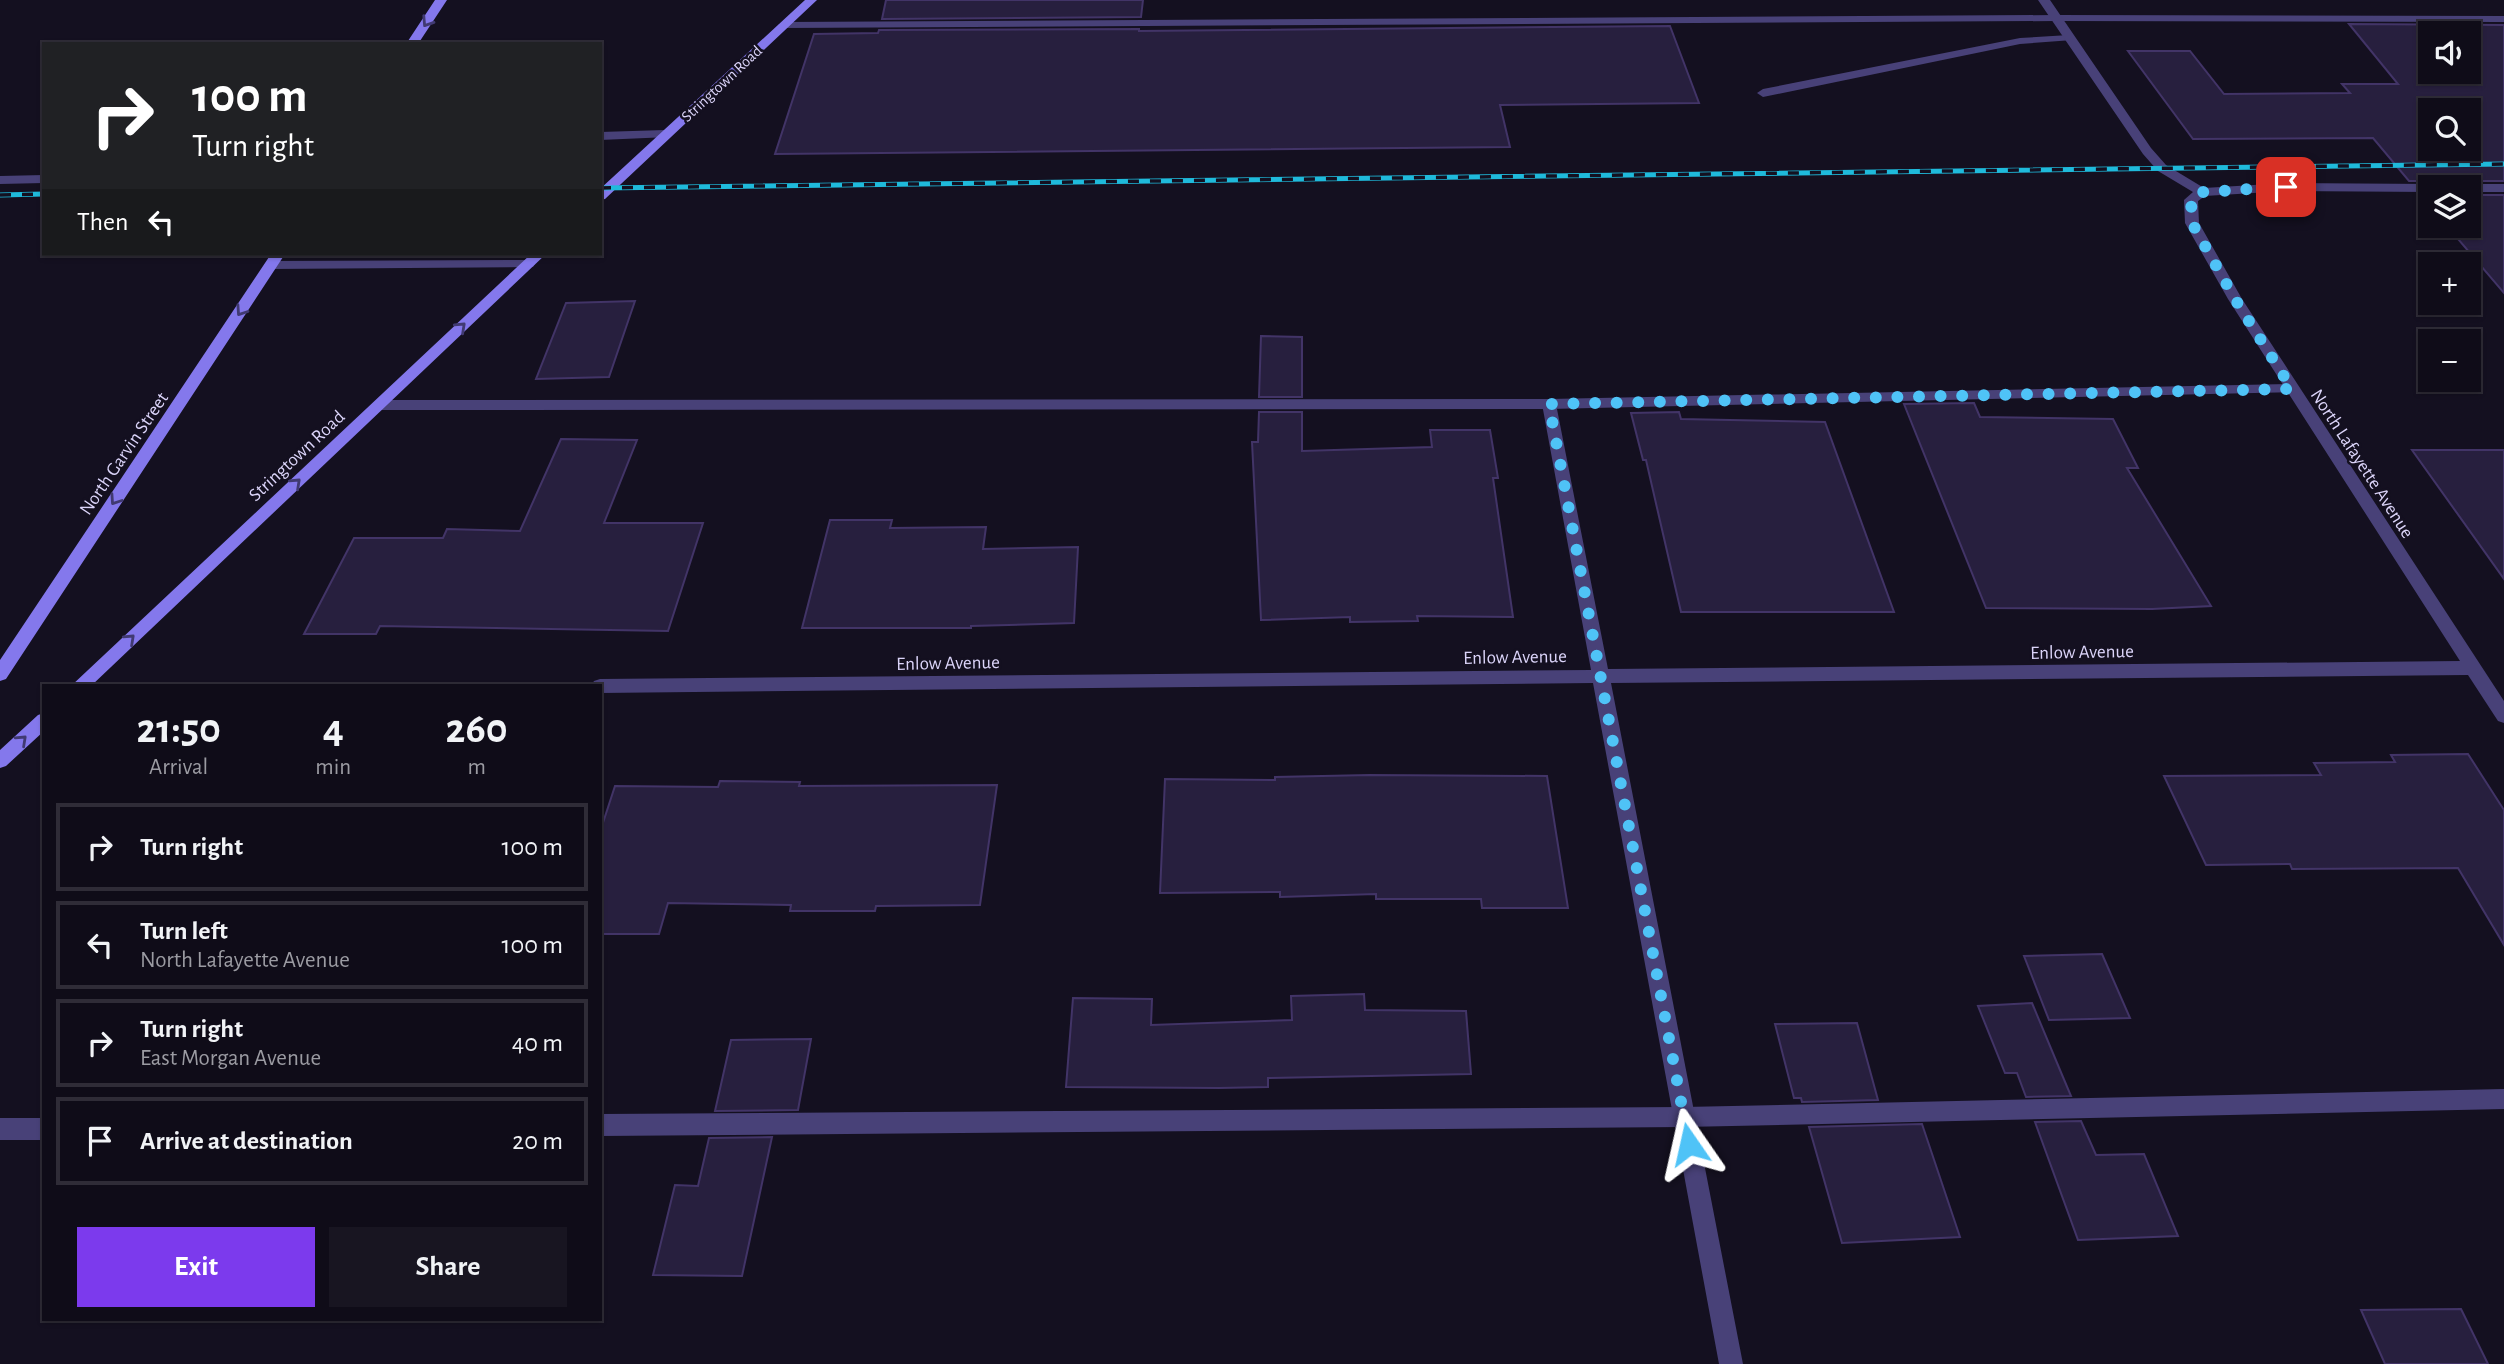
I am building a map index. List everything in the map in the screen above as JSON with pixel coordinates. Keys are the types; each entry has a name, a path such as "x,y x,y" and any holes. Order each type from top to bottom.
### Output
{"main road":[{"path":"413,42 441,0"},
{"name":"Stringtown Road","path":"602,194 811,0"},
{"name":"North Garvin Street","path":"0,674 275,259"},
{"name":"Stringtown Road","path":"82,684 534,259"},
{"path":"0,761 42,722"}],"street":[{"path":"2044,0 2147,151 2162,168 2202,192 2261,188 2418,188"},
{"path":"784,25 2056,18 2504,19"},
{"path":"1763,93 2020,41 2069,38"},
{"path":"602,136 665,134"},
{"path":"0,180 42,179"},
{"path":"2481,188 2504,188"},
{"name":"North Lafayette Avenue","path":"2202,192 2191,200 2192,223 2235,299 2504,716"},
{"path":"275,259 534,259"},
{"path":"378,405 1549,404 2292,389"},
{"path":"1549,404 1731,1364"},
{"name":"Enlow Avenue","path":"602,686 2472,668"},
{"path":"602,1125 1684,1117 2504,1099"},
{"path":"0,1129 42,1129"}],"building":[{"path":"886,0 1143,0 1141,17 882,19"},
{"path":"2349,24 2418,24 2418,84 2481,84 2481,25 2504,25 2504,181 2481,181 2481,175 2418,175 2418,181 2409,181 2373,138 2193,139 2128,51 2190,51 2224,94 2350,93 2342,84 2398,84"},
{"path":"1670,26 1699,103 1500,105 1510,147 775,154 814,34 878,33 879,30 1139,31"},
{"path":"2481,195 2504,195 2504,293 2481,266 2481,252 2469,252 2457,238 2481,238"},
{"path":"635,301 609,377 536,379 566,303"},
{"path":"1261,336 1302,337 1302,397 1259,397"},
{"path":"1974,403 1980,417 2113,419 2138,468 2127,468 2211,606 2152,609 1986,608 1904,404"},
{"path":"1259,412 1302,412 1302,451 1432,447 1430,430 1490,430 1498,478 1493,478 1513,617 1417,616 1418,621 1350,622 1350,617 1261,620 1252,442 1258,442"},
{"path":"1679,412 1681,419 1825,422 1894,612 1681,612 1646,460 1643,460 1631,413"},
{"path":"561,439 637,440 604,523 703,523 668,631 380,626 376,634 304,634 354,538 443,538 447,529 520,531"},
{"path":"2412,450 2504,450 2504,579"},
{"path":"830,520 892,520 890,528 986,527 983,549 1078,547 1074,623 971,628 802,628"},
{"path":"2468,754 2504,810 2504,945 2458,868 2292,869 2290,864 2206,865 2164,776 2321,775 2314,763 2395,762 2391,755"},
{"path":"1547,776 1568,908 1482,908 1481,899 1376,899 1376,894 1280,897 1280,892 1160,893 1165,779 1275,780 1275,777"},
{"path":"720,781 800,782 799,786 997,785 980,905 876,906 875,911 790,911 791,905 668,903 659,934 602,934 602,826 615,786 718,787"},
{"path":"2102,954 2130,1018 2049,1020 2024,956"},
{"path":"1364,994 1365,1010 1466,1011 1471,1074 1268,1078 1268,1087 1066,1087 1073,998 1152,999 1151,1025 1292,1020 1291,996"},
{"path":"2032,1003 2071,1096 2026,1097 2017,1073 2005,1073 1978,1006"},
{"path":"1857,1023 1878,1100 1802,1102 1801,1098 1794,1098 1775,1024"},
{"path":"811,1039 798,1110 715,1111 731,1040"},
{"path":"2081,1121 2096,1155 2144,1154 2178,1236 2078,1240 2035,1122"},
{"path":"1922,1124 1960,1237 1842,1243 1809,1127"},
{"path":"772,1137 742,1276 653,1275 675,1185 698,1186 709,1138"},
{"path":"2461,1309 2488,1364 2385,1364 2361,1310"}],"railway":[{"path":"602,188 2504,164"},
{"path":"0,195 42,194"}],"route":[{"path":"1689,1144 1549,404 2292,389 2235,299 2192,223 2191,200 2202,192 2286,187"}]}
